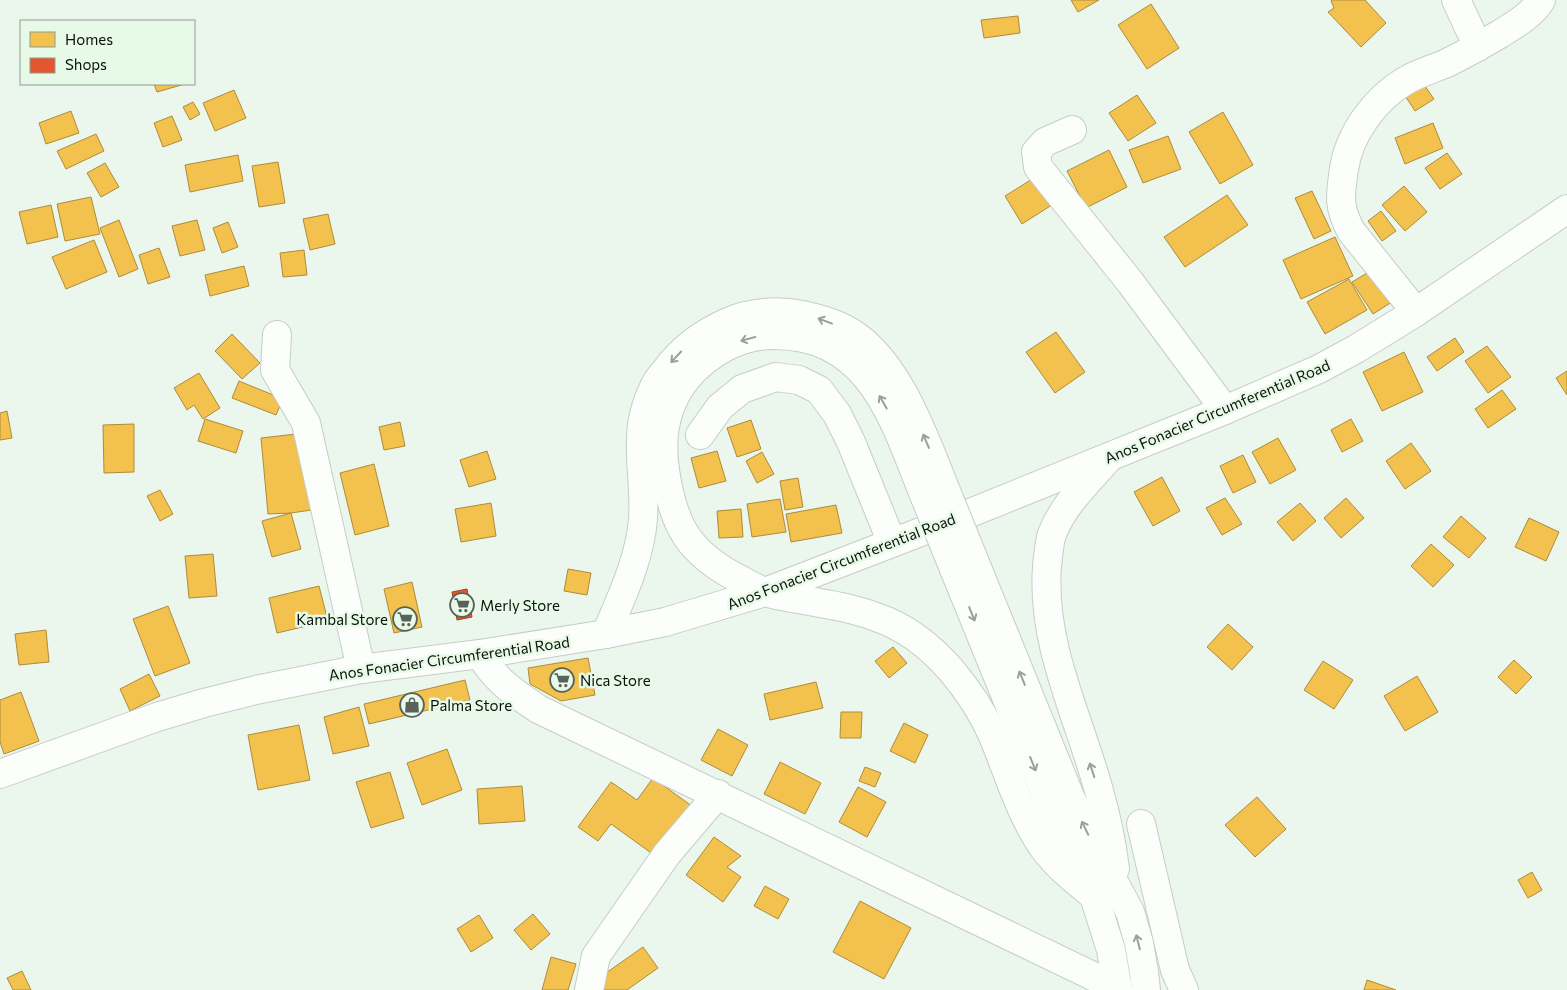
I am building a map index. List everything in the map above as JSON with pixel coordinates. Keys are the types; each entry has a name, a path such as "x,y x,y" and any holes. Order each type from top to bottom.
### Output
{"main road":[{"path":"1456,0 1478,46"},
{"path":"1416,312 1351,231 1344,218 1340,203 1345,163 1352,141 1381,99 1406,81 1448,62 1516,24 1541,0"},
{"path":"1072,130 1045,142 1036,152 1038,167 1130,282 1225,410"},
{"name":"Anos Fonacier Circumferential Road","path":"0,774 204,702 361,669 480,654 606,634 665,622 765,592 1111,456 1225,410 1319,369 1356,349 1416,312 1567,209"},
{"path":"277,335 275,370 306,422 361,669"},
{"path":"606,634 632,567 639,543 643,521 644,493 663,440 667,416 675,394 688,377 701,363 722,349 746,338 768,335 792,335 814,340 835,349 855,364 872,384 934,490 964,564 1051,808 1105,891"},
{"path":"700,435 720,407 727,401 742,390 776,377 799,380 819,390 841,421 892,543"},
{"path":"480,654 490,670 506,686 538,709 718,794 1092,982 1111,950 1105,891 1113,854 1099,791 1052,641 1046,582 1050,544 1062,515 1075,496 1111,456"},
{"path":"653,465 668,489 675,514 685,534 694,548 710,562 730,575 765,592 876,616 905,630 930,648 951,670 982,714 992,734 1018,804 1037,839 1050,857 1063,870 1105,891 1130,912 1139,944 1146,990"},
{"path":"589,990 596,956 667,854 718,794"},
{"path":"1141,824 1175,970 1184,990"}],"building: Homes":[{"path":"1071,0 1099,0 1078,12"},
{"path":"1332,0 1365,0 1386,23 1361,47 1328,12 1334,8"},
{"path":"1151,4 1179,48 1147,69 1118,25"},
{"path":"1018,16 1020,33 984,38 981,20"},
{"path":"1420,79 1434,99 1415,111 1402,91"},
{"path":"154,85 182,85 157,92"},
{"path":"234,90 246,118 215,131 203,103"},
{"path":"1137,95 1156,123 1128,141 1109,113"},
{"path":"193,102 200,114 190,120 183,107"},
{"path":"71,111 79,133 46,144 39,123"},
{"path":"1223,112 1253,165 1220,184 1189,132"},
{"path":"172,116 182,140 163,147 154,123"},
{"path":"1433,123 1443,148 1405,164 1395,138"},
{"path":"96,134 104,151 66,169 57,151"},
{"path":"1168,136 1181,169 1143,183 1129,150"},
{"path":"1109,150 1127,187 1086,208 1067,171"},
{"path":"1447,153 1462,174 1440,189 1425,168"},
{"path":"238,155 243,181 190,192 185,165"},
{"path":"278,162 285,203 259,207 252,166"},
{"path":"105,163 119,187 101,197 87,173"},
{"path":"1037,176 1055,203 1022,224 1005,196"},
{"path":"1404,186 1427,212 1405,231 1382,205"},
{"path":"1312,191 1331,231 1314,239 1295,198"},
{"path":"1227,195 1248,225 1185,267 1164,237"},
{"path":"91,197 100,234 65,241 57,204"},
{"path":"51,205 58,237 27,244 19,212"},
{"path":"1381,211 1396,231 1382,241 1368,221"},
{"path":"328,214 335,244 310,250 303,219"},
{"path":"119,220 138,269 119,277 100,228"},
{"path":"197,220 205,250 180,256 172,226"},
{"path":"228,222 238,247 222,253 213,228"},
{"path":"1335,237 1353,276 1301,299 1283,260"},
{"path":"94,240 107,272 66,289 52,257"},
{"path":"159,248 170,277 148,284 139,255"},
{"path":"304,250 307,275 283,277 280,253"},
{"path":"244,266 249,286 210,296 205,275"},
{"path":"1372,270 1392,302 1373,314 1352,282"},
{"path":"1349,279 1367,310 1325,334 1307,302"},
{"path":"1056,332 1085,372 1055,393 1026,352"},
{"path":"232,334 260,363 242,379 215,351"},
{"path":"1455,338 1464,352 1437,371 1427,357"},
{"path":"1487,346 1511,377 1488,393 1465,361"},
{"path":"1404,352 1423,392 1382,411 1363,372"},
{"path":"1567,371 1567,395 1556,378"},
{"path":"199,373 220,408 203,419 194,405 187,410 174,388"},
{"path":"239,381 283,399 276,415 232,398"},
{"path":"1502,390 1516,409 1488,428 1475,409"},
{"path":"7,411 12,438 0,440 0,413"},
{"path":"205,419 243,431 236,453 198,441"},
{"path":"1351,419 1363,441 1342,452 1331,430"},
{"path":"751,420 761,449 737,457 727,428"},
{"path":"400,422 405,446 384,450 379,427"},
{"path":"134,424 134,472 104,473 103,425"},
{"path":"305,433 312,510 268,514 261,438"},
{"path":"1278,438 1296,470 1270,484 1252,452"},
{"path":"1411,443 1431,471 1405,489 1386,461"},
{"path":"487,451 496,479 469,487 460,460"},
{"path":"717,451 726,481 699,488 691,458"},
{"path":"762,452 774,474 757,483 746,461"},
{"path":"1243,455 1256,482 1233,493 1220,466"},
{"path":"374,464 389,526 355,535 340,473"},
{"path":"1162,477 1180,511 1153,526 1134,492"},
{"path":"798,478 803,507 785,510 780,481"},
{"path":"160,490 173,514 160,521 147,496"},
{"path":"1225,498 1242,524 1222,535 1206,508"},
{"path":"1346,498 1364,518 1341,538 1324,518"},
{"path":"780,499 786,532 752,537 747,504"},
{"path":"491,503 496,536 461,542 455,509"},
{"path":"1300,503 1316,521 1293,541 1277,522"},
{"path":"836,505 842,533 791,542 786,514"},
{"path":"741,509 743,537 719,538 717,511"},
{"path":"291,513 301,549 272,557 262,521"},
{"path":"1461,516 1486,538 1469,558 1443,537"},
{"path":"1529,518 1559,532 1546,561 1515,547"},
{"path":"1431,544 1454,565 1433,587 1411,566"},
{"path":"213,554 217,596 189,598 185,556"},
{"path":"568,569 591,573 587,595 564,591"},
{"path":"412,582 422,627 394,633 384,589"},
{"path":"319,586 328,621 277,633 269,598"},
{"path":"168,606 190,663 155,676 133,619"},
{"path":"1228,624 1253,647 1232,670 1207,647"},
{"path":"46,630 49,662 19,665 15,634"},
{"path":"893,647 907,663 889,678 875,661"},
{"path":"588,658 595,695 561,701 530,684 528,668"},
{"path":"1514,660 1532,677 1516,694 1498,677"},
{"path":"1323,661 1353,680 1334,709 1304,690"},
{"path":"149,674 160,696 130,711 120,689"},
{"path":"1417,676 1438,712 1405,731 1384,696"},
{"path":"465,680 470,700 369,724 364,704"},
{"path":"816,682 823,708 770,720 764,694"},
{"path":"21,692 39,741 4,754 0,742 0,700"},
{"path":"359,707 369,746 333,754 324,717"},
{"path":"841,712 862,712 861,738 840,738"},
{"path":"904,723 928,735 915,763 890,751"},
{"path":"299,725 310,780 258,790 248,735"},
{"path":"718,729 748,745 732,776 701,760"},
{"path":"447,749 462,790 422,805 407,763"},
{"path":"780,762 821,783 805,814 764,794"},
{"path":"865,767 881,773 875,787 859,781"},
{"path":"390,772 404,818 371,828 356,782"},
{"path":"653,778 696,809 654,855 611,824 598,841 578,827 611,782 637,800"},
{"path":"522,786 525,821 479,824 477,789"},
{"path":"858,787 886,802 867,837 839,822"},
{"path":"1257,797 1286,829 1255,857 1225,825"},
{"path":"714,837 741,856 727,867 741,877 723,902 686,875"},
{"path":"1532,872 1542,890 1528,898 1518,880"},
{"path":"765,886 789,899 778,919 754,906"},
{"path":"860,901 911,928 884,979 833,952"},
{"path":"533,914 550,934 531,950 514,930"},
{"path":"479,915 493,938 471,952 457,929"},
{"path":"643,947 658,968 627,990 604,990 596,980"},
{"path":"551,957 576,964 568,990 542,990"},
{"path":"22,971 31,990 13,990 7,978"},
{"path":"1367,980 1396,990 1364,990"}],"building: Shops":[{"name":"Merly Store","path":"467,589 472,617 457,620 452,592"}],"place":[{"name":"Merly Store","path":"462,605"},
{"name":"Kambal Store","path":"405,619"},
{"name":"Nica Store","path":"562,680"},
{"name":"Palma Store","path":"412,705"}]}
